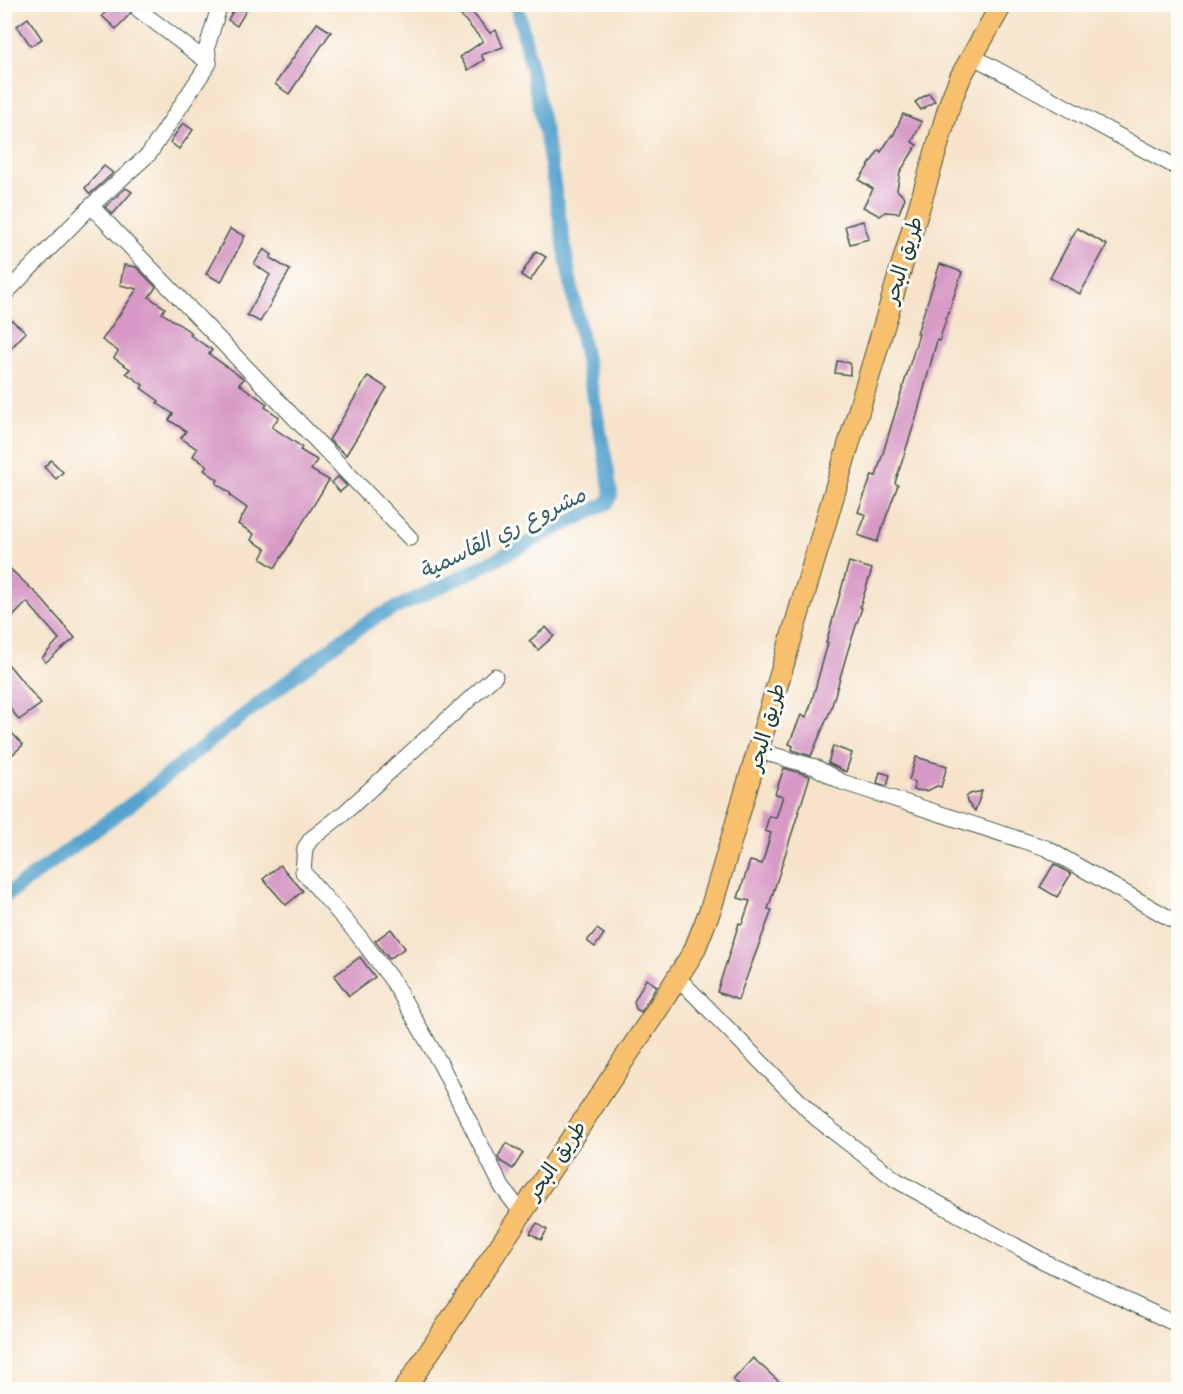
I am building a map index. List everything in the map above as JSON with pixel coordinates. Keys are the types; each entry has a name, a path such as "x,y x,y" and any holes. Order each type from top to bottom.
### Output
{"highway":[{"name":"طريق البحر","path":"404,1389 694,951 711,908 759,751 892,293 951,100 961,76 1002,4"}],"street":[{"path":"4,295 91,207 149,154 209,63 207,47 219,4"},
{"path":"139,10 209,63"},
{"path":"972,56 1179,168"},
{"path":"91,207 410,538"},
{"path":"495,676 343,814 311,839 305,848 303,872 358,934 394,983 441,1065 502,1187 521,1212"},
{"path":"759,751 815,767 842,782 1046,849 1179,923"},
{"path":"678,978 816,1118 896,1180 1043,1261 1179,1325"}],"building":[{"path":"113,4 131,4 130,14 116,29 102,16"},
{"path":"237,4 247,9 237,26 228,20"},
{"path":"451,4 465,4 490,33 496,30 503,47 481,55 484,60 468,70 460,57 483,41"},
{"path":"28,18 42,39 31,46 17,26"},
{"path":"317,23 331,32 289,94 275,84"},
{"path":"929,93 935,101 921,110 915,102"},
{"path":"903,114 922,122 912,142 917,145 900,172 897,190 905,198 899,213 885,212 880,216 863,207 873,189 859,180 879,150 881,152 893,136"},
{"path":"183,123 193,130 179,149 170,142"},
{"path":"104,166 113,173 90,194 85,188"},
{"path":"126,188 132,192 113,214 105,207"},
{"path":"863,221 869,239 850,244 845,226"},
{"path":"1077,228 1107,245 1080,294 1050,278"},
{"path":"230,229 245,236 221,282 206,274"},
{"path":"264,249 272,255 270,258 290,270 260,322 247,315 270,275 254,264"},
{"path":"536,251 546,257 530,281 521,275"},
{"path":"940,264 962,272 939,341 937,340 917,415 895,483 898,485 877,542 858,535 866,515 858,512 872,475 876,476 919,334 917,333"},
{"path":"124,265 136,267 156,287 149,297 165,308 162,313 192,333 190,335 212,350 209,354 244,379 239,384 267,404 265,407 279,417 272,427 302,447 300,450 317,460 311,470 329,480 275,568 261,559 266,549 251,540 254,534 238,524 247,508 230,496 231,494 216,483 218,480 204,470 207,466 193,456 197,449 181,438 186,431 169,420 173,414 157,403 159,401 141,388 143,385 126,373 130,369 114,358 118,351 102,340 137,289 120,285"},
{"path":"4,314 26,332 4,356"},
{"path":"837,361 850,363 850,375 835,373"},
{"path":"368,376 387,388 346,455 329,440"},
{"path":"51,460 63,472 56,479 44,467"},
{"path":"338,477 347,486 340,492 331,482"},
{"path":"849,562 872,569 831,709 811,756 792,750 793,746 789,744 801,715 806,717 810,707"},
{"path":"4,563 39,596 75,638 46,662 42,658 59,639 27,602 4,626"},
{"path":"546,627 554,636 538,650 529,641"},
{"path":"4,659 41,704 19,720 4,700"},
{"path":"11,732 23,745 13,754 4,745 4,738"},
{"path":"833,746 852,753 846,772 828,763"},
{"path":"916,757 947,766 941,787 937,786 927,791 913,790 915,782 909,780"},
{"path":"784,768 810,776 768,909 772,910 738,1000 717,992 739,923 742,924 750,901 738,898 750,861 762,864 771,833 765,831 769,816 776,818 783,796 775,794"},
{"path":"880,772 890,775 887,786 877,783"},
{"path":"982,791 975,811 967,802 966,797"},
{"path":"1054,864 1071,874 1057,897 1040,887"},
{"path":"280,865 303,891 286,905 263,879"},
{"path":"391,929 405,948 389,959 375,941"},
{"path":"597,929 604,934 595,947 587,941"},
{"path":"360,957 375,977 349,996 334,976"},
{"path":"646,979 657,986 641,1012 636,1009 634,1002"},
{"path":"506,1143 523,1153 513,1169 500,1161 498,1157"},
{"path":"537,1223 547,1230 541,1240 530,1233"},
{"path":"753,1358 787,1389 743,1389 733,1380"}],"waterway":[{"name":"مشروع ري القاسمية","path":"4,897 138,799 345,637 376,617 607,503 611,496 608,472 569,274 545,131 517,4"}]}
